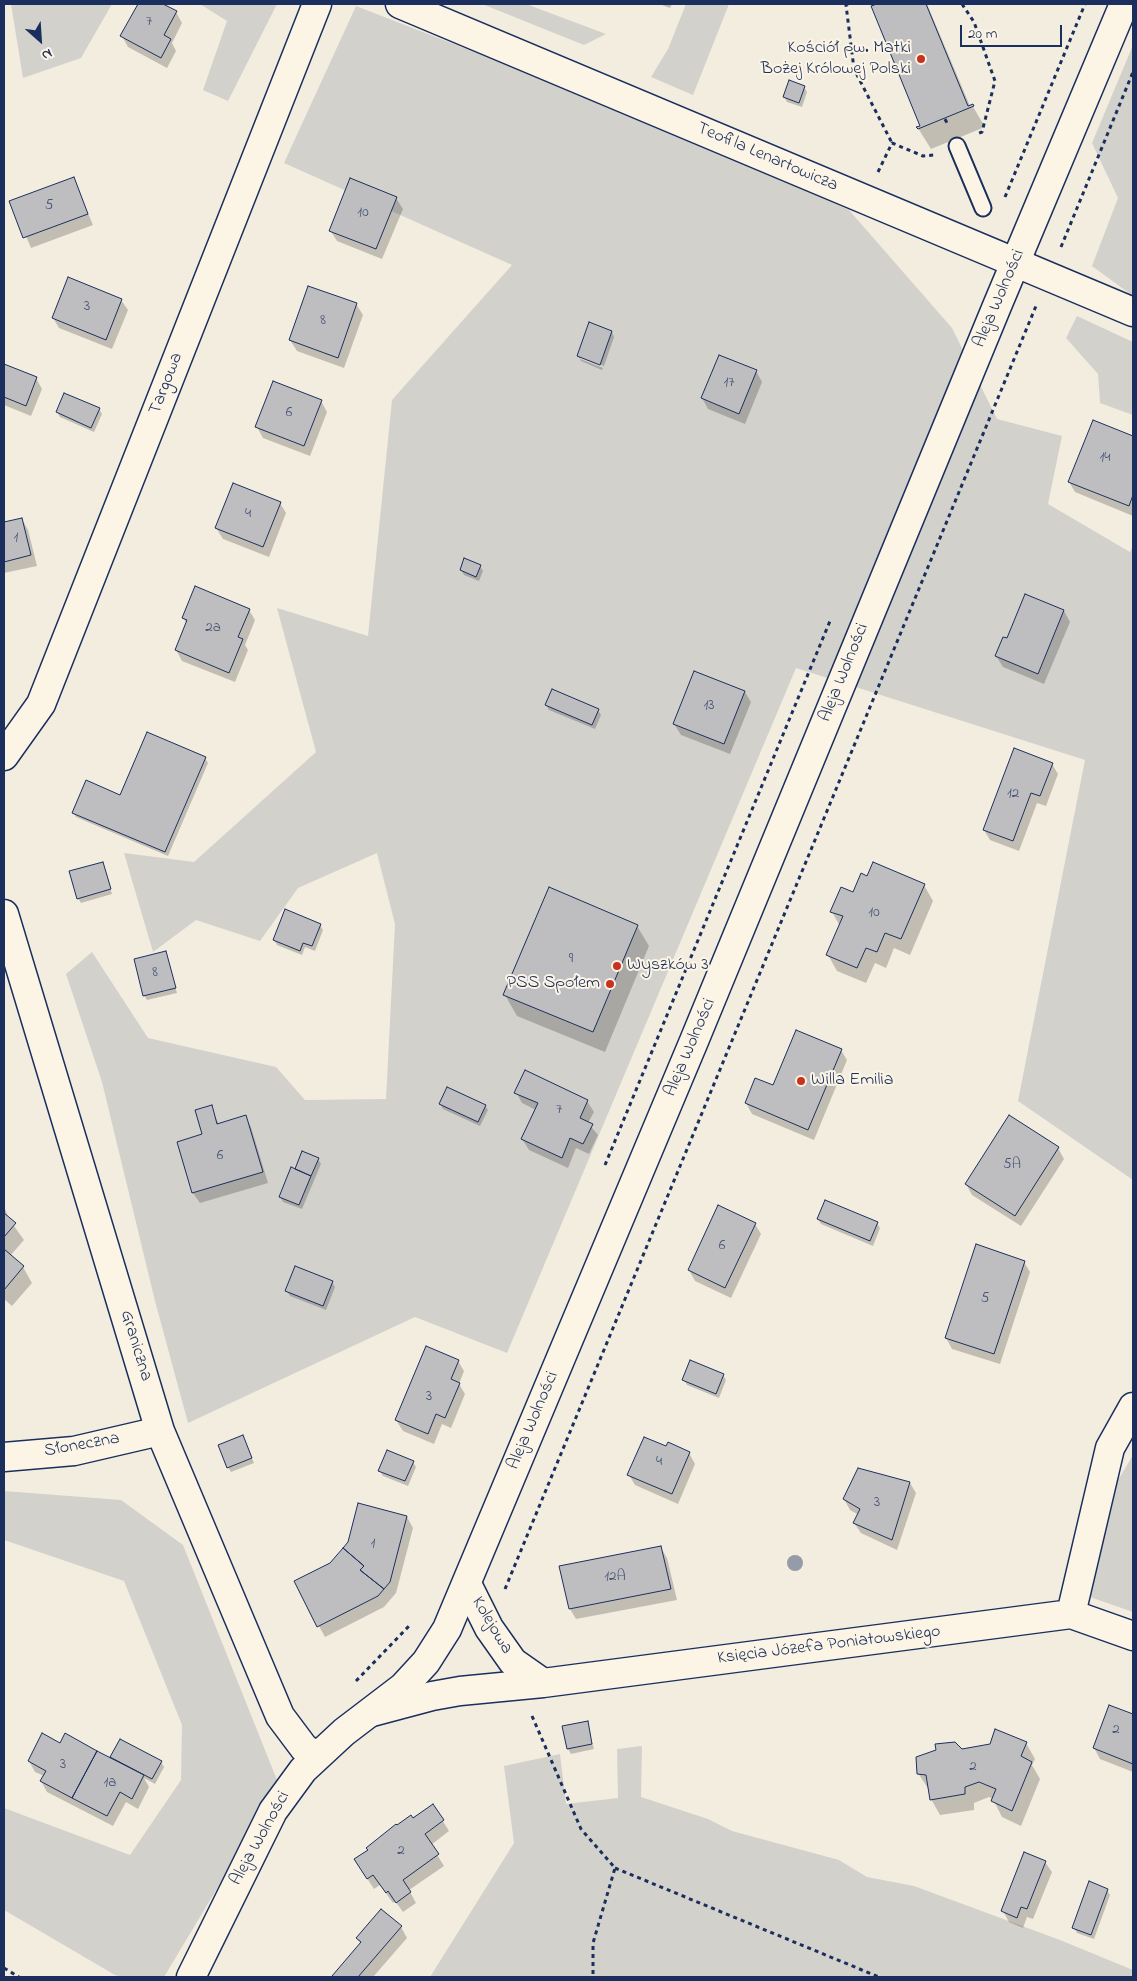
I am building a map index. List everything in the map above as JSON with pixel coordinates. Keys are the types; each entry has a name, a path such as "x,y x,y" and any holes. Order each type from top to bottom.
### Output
{"street":[{"name":"Targowa","path":"4,756 41,704 317,4"},
{"name":"Teofila Lenartowicza","path":"400,4 1048,278 1133,312"},
{"name":"Aleja Wolności","path":"191,1977 273,1811 316,1756 403,1687 426,1662 447,1629 1124,4"},
{"name":"Graniczna","path":"4,914 160,1431 280,1716 304,1748 316,1756"},
{"path":"1133,1407 1110,1448 1071,1614 1133,1636"},
{"name":"Słoneczna","path":"4,1457 74,1451 160,1431"},
{"name":"Kolejowa","path":"467,1584 489,1628 530,1684"},
{"name":"Księcia Józefa Poniatowskiego","path":"372,1712 432,1696 1071,1614"}],"lane":[{"path":"957,146 983,208"}],"path":[{"path":"848,4 846,5 854,69 892,143 924,156 939,154 982,132 995,81 974,22 962,4"},
{"path":"1002,205 1085,4"},
{"path":"504,1592 1133,72"},
{"path":"878,172 892,143"},
{"path":"602,1172 831,619"},
{"path":"353,1684 401,1636 411,1623"},
{"path":"530,1684 581,1829 615,1868 879,1977"},
{"path":"593,1977 593,1943 615,1868"},
{"path":"4,1968 19,1977"}],"shaded area":[{"path":"11,4 112,4 81,58 23,78"},
{"path":"200,4 277,4 228,101 203,90 227,21"},
{"path":"482,4 526,4 606,34 584,45"},
{"path":"686,4 729,4 693,95 651,77 668,49"},
{"path":"356,6 665,126 849,210 952,328 997,419 1062,436 1048,504 1130,552 1133,546 1133,1180 1018,1101 1085,760 796,668 507,1353 415,1317 188,1423 155,1301 102,1082 66,974 92,952 148,1038 276,1067 305,1100 386,1099 395,924 377,853 298,888 260,941 196,920 153,952 124,853 194,862 316,752 277,608 368,636 392,400 512,265 284,163"},
{"path":"1133,45 1133,296 1092,266 1118,198 1092,143"},
{"path":"1077,316 1133,342 1133,415 1100,403 1098,374 1066,338"},
{"path":"1133,1455 1133,1612 1090,1597 1114,1487"},
{"path":"4,1491 121,1500 183,1545 279,1785 164,1977 123,1977 115,1975 4,1910 4,1808 130,1855 181,1780 182,1725 124,1581 4,1540"},
{"path":"642,1746 641,1797 708,1819 732,1831 839,1860 867,1877 914,1886 1060,1940 1133,1970 1133,1977 430,1977 514,1843 504,1766 560,1754 566,1804 618,1798 617,1749"}],"building":[{"path":"138,4 163,4 177,11 164,35 171,39 161,58 120,36"},
{"name":"Kościół pw. Matki Bożej Królowej Polski","path":"877,4 926,4 968,106 973,104 974,106 918,129 916,127 920,126 871,6"},
{"path":"789,80 805,86 799,103 783,97"},
{"path":"74,177 88,214 23,238 9,201"},
{"path":"350,178 397,197 376,249 329,231"},
{"path":"68,277 122,299 106,340 52,318"},
{"path":"308,286 357,303 338,358 289,340"},
{"path":"589,322 612,331 600,365 577,356"},
{"path":"719,355 757,370 739,414 701,398"},
{"path":"4,364 37,377 26,406 4,397"},
{"path":"273,381 322,400 304,446 255,427"},
{"path":"64,393 100,408 91,428 56,412"},
{"path":"1093,420 1133,436 1133,495 1129,506 1068,482"},
{"path":"233,483 281,502 263,547 215,528"},
{"path":"22,518 31,555 4,562 4,522"},
{"path":"464,558 481,565 476,577 460,570"},
{"path":"195,586 250,609 238,637 243,639 229,673 175,650 187,620 182,618"},
{"path":"1025,594 1064,610 1038,674 995,656 1003,637 1007,638"},
{"path":"694,671 745,691 724,744 673,724"},
{"path":"552,689 599,709 592,725 545,705"},
{"path":"147,732 206,757 165,852 72,813 86,780 120,795"},
{"path":"1014,748 1053,763 1040,796 1031,793 1013,841 983,830"},
{"path":"103,862 111,889 77,899 69,871"},
{"path":"873,862 925,884 901,939 885,933 877,952 866,948 857,968 826,955 843,916 830,912 841,887 853,892 861,873 867,876"},
{"path":"549,887 638,925 593,1032 503,995"},
{"path":"285,909 321,924 312,946 303,943 300,951 273,940"},
{"path":"166,951 176,988 143,996 134,959"},
{"name":"Willa Emilia","path":"796,1030 842,1049 808,1130 745,1103 755,1078 773,1085"},
{"path":"525,1070 588,1100 580,1118 593,1124 583,1144 570,1138 562,1158 521,1139 538,1103 514,1093"},
{"path":"447,1087 486,1105 478,1122 439,1104"},
{"path":"212,1105 217,1124 246,1115 263,1172 192,1193 177,1142 202,1134 195,1110"},
{"path":"1009,1115 1059,1147 1015,1216 965,1184"},
{"path":"302,1151 319,1158 311,1176 295,1169"},
{"path":"291,1167 311,1176 299,1205 279,1197"},
{"path":"825,1200 878,1222 870,1241 817,1219"},
{"path":"718,1205 756,1223 725,1288 688,1270"},
{"path":"4,1213 16,1223 4,1237"},
{"path":"976,1244 1025,1261 994,1354 945,1338"},
{"path":"4,1249 24,1266 4,1290"},
{"path":"295,1266 333,1281 323,1306 285,1291"},
{"path":"426,1346 459,1360 451,1379 460,1383 445,1418 436,1414 428,1434 395,1420"},
{"path":"690,1360 724,1374 716,1394 682,1380"},
{"path":"243,1435 252,1458 227,1468 218,1445"},
{"path":"644,1437 666,1446 668,1442 690,1452 672,1494 627,1475"},
{"path":"387,1450 414,1461 405,1481 378,1471"},
{"path":"858,1468 910,1482 892,1540 853,1523 860,1509 843,1499"},
{"path":"358,1503 407,1516 390,1582 384,1589 360,1570 364,1566 343,1548 348,1542"},
{"path":"661,1546 671,1589 569,1609 559,1566"},
{"path":"343,1548 364,1566 360,1570 384,1589 378,1596 317,1627 294,1581 330,1563"},
{"path":"1109,1705 1133,1714 1133,1764 1093,1748"},
{"path":"588,1721 592,1744 567,1749 562,1726"},
{"path":"995,1729 1027,1742 1021,1756 1032,1762 1012,1811 991,1801 996,1789 979,1782 965,1787 965,1794 930,1800 926,1775 917,1774 916,1757 936,1750 935,1744 955,1742 962,1749 990,1744"},
{"path":"42,1733 60,1743 65,1733 97,1751 72,1798 40,1781 46,1771 28,1761"},
{"path":"120,1739 162,1761 152,1779 110,1757"},
{"path":"97,1751 144,1775 132,1799 120,1792 107,1816 72,1798"},
{"path":"433,1804 444,1820 425,1834 439,1854 403,1880 411,1892 396,1903 373,1875 367,1879 354,1859 368,1850 366,1848 396,1824 411,1815 413,1818"},
{"path":"1024,1852 1046,1861 1027,1909 1021,1907 1017,1918 1001,1911"},
{"path":"1089,1881 1108,1889 1091,1935 1072,1928"},
{"path":"381,1909 402,1926 358,1977 332,1976 361,1942 356,1938"}],"place":[{"name":"Kościół pw. Matki Bożej Królowej Polski","path":"921,59"},
{"name":"Wyszków 3","path":"617,966"},
{"name":"PSS Społem","path":"610,984"},
{"name":"Willa Emilia","path":"801,1081"}]}
